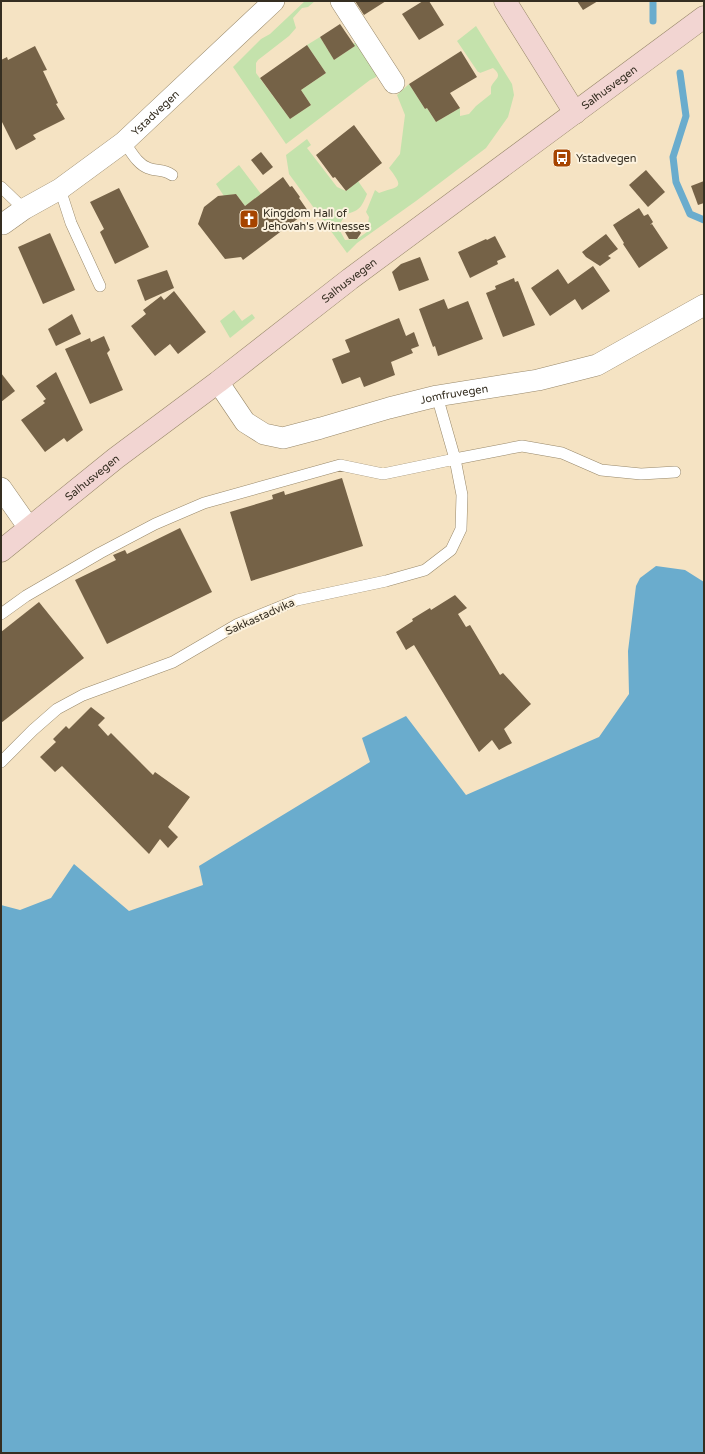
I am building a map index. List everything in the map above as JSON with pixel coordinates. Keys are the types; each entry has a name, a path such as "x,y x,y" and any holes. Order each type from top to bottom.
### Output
{"main road":[{"path":"505,1 576,113"},
{"name":"Salhusvegen","path":"1,551 116,458 218,382 350,279 704,17"}],"street":[{"name":"Ystadvegen","path":"3,224 24,209 60,189 124,142 274,1"},
{"path":"342,1 394,83"},
{"name":"Jomfruvegen","path":"218,382 245,422 264,434 283,438 437,396 538,380 597,364 704,306"},
{"path":"1,488 29,528"}],"lane":[{"path":"124,142 138,162 146,168 167,171 172,175"},
{"path":"1,187 24,209"},
{"path":"60,189 71,222 100,286"},
{"name":"Sakkastadvika","path":"1,762 33,730 57,709 82,695 173,662 238,624 297,600 386,581 425,570 451,550 461,529 462,495 455,458 437,396"},
{"path":"1,614 26,596 100,553 155,524 204,503 340,466 383,474 455,458 522,446 562,453 601,470 642,474 675,472"}],"green space":[{"path":"305,1 315,1 308,7 302,8 293,18 296,28 289,36 256,63 256,73 290,119 311,105 301,90 326,73 307,45 320,37 334,60 355,46 353,44 356,42 377,75 286,144 233,67 261,39 270,34"},
{"path":"476,26 512,84 514,95 508,117 486,148 357,243 347,253 289,174 286,155 307,139 311,145 307,148 337,187 346,191 358,181 367,194 362,205 357,210 346,214 338,227 345,240 357,239 367,232 369,217 366,212 375,190 379,193 398,186 397,180 389,168 400,154 405,115 397,95 409,84 425,109 427,108 436,122 460,108 460,116 469,114 476,106 491,94 492,84 497,78 498,74 493,68 480,73 478,72 457,41"},
{"path":"239,165 261,194 245,206 236,194 224,196 216,184"},
{"path":"234,310 242,321 252,314 255,318 230,338 220,321"}],"water":[{"path":"656,566 685,570 704,582 704,1453 1,1453 1,905 20,910 51,898 74,864 129,911 203,885 199,866 370,762 362,738 406,716 466,795 599,737 629,694 628,651 636,586 640,578"}],"building":[{"path":"355,1 386,1 364,15"},
{"path":"423,1 429,1 444,25 419,40 402,14"},
{"path":"577,1 598,1 583,10"},
{"path":"340,24 355,46 334,60 320,37"},
{"path":"307,45 326,73 301,90 311,105 290,119 260,78"},
{"path":"35,46 47,70 43,71 58,103 56,104 65,119 33,135 36,139 16,150 1,120 1,60 7,57 8,60"},
{"path":"461,51 477,77 450,93 460,108 436,122 427,108 425,109 409,84"},
{"path":"354,125 382,163 346,191 335,177 333,178 316,155"},
{"path":"261,152 273,167 263,175 251,160"},
{"path":"646,170 665,192 648,207 629,185"},
{"name":"Kingdom Hall of Jehovah's Witnesses","path":"283,177 290,187 292,186 308,211 243,260 241,257 225,259 198,224 204,207 218,196 236,194 245,206"},
{"path":"704,181 704,203 698,205 691,186"},
{"path":"119,188 149,247 115,264 100,232 104,229 90,202"},
{"path":"639,208 644,216 648,214 653,222 650,225 652,224 668,248 639,268 623,244 624,243 613,225"},
{"path":"350,225 357,225 361,233 357,239 349,239 345,232"},
{"path":"50,233 75,290 43,304 18,247"},
{"path":"606,234 618,249 608,256 611,258 600,266 586,257 582,252"},
{"path":"495,236 506,257 497,261 498,264 470,278 458,252"},
{"path":"420,257 429,280 399,291 392,272 401,264"},
{"path":"593,266 610,291 582,310 575,299 550,316 531,288 558,269 568,284"},
{"path":"167,270 174,288 145,301 137,280"},
{"path":"514,278 515,282 518,281 535,325 503,337 486,293 496,289 495,286"},
{"path":"174,291 206,332 178,354 170,344 155,356 131,326 146,314 143,310 161,296 164,300"},
{"path":"444,299 448,309 468,301 483,339 438,356 435,346 433,347 419,309"},
{"path":"72,314 81,334 56,346 48,329"},
{"path":"399,318 406,336 414,332 419,346 411,349 413,353 391,362 395,375 364,387 360,377 342,384 332,359 350,352 345,340"},
{"path":"104,336 110,350 107,353 123,390 90,404 65,349 90,338 91,342"},
{"path":"56,372 83,430 67,442 64,438 45,452 21,420 45,403 43,401 46,399 36,386"},
{"path":"1,373 15,391 1,402"},
{"path":"342,478 363,546 251,581 230,512 273,499 272,495 284,491 285,495"},
{"path":"180,528 212,592 107,644 75,580 116,560 113,555 125,550 127,554"},
{"path":"455,595 467,608 458,614 466,627 470,625 500,675 503,673 531,704 504,729 512,743 499,750 492,740 479,752 414,645 406,650 396,632 413,621 412,619 430,608 431,610"},
{"path":"39,602 84,658 1,723 1,632"},
{"path":"91,707 105,718 98,725 108,736 111,733 153,775 155,772 190,797 168,827 178,837 168,848 160,839 149,854 62,766 55,772 40,757 56,742 53,739 66,726 69,729"}],"waterway":[{"path":"653,1 653,21"},
{"path":"680,73 686,116 673,157 676,182 690,214 704,220"}],"place":[{"name":"Ystadvegen","path":"562,158"},
{"name":"Kingdom Hall of Jehovah's Witnesses","path":"249,219"}]}
